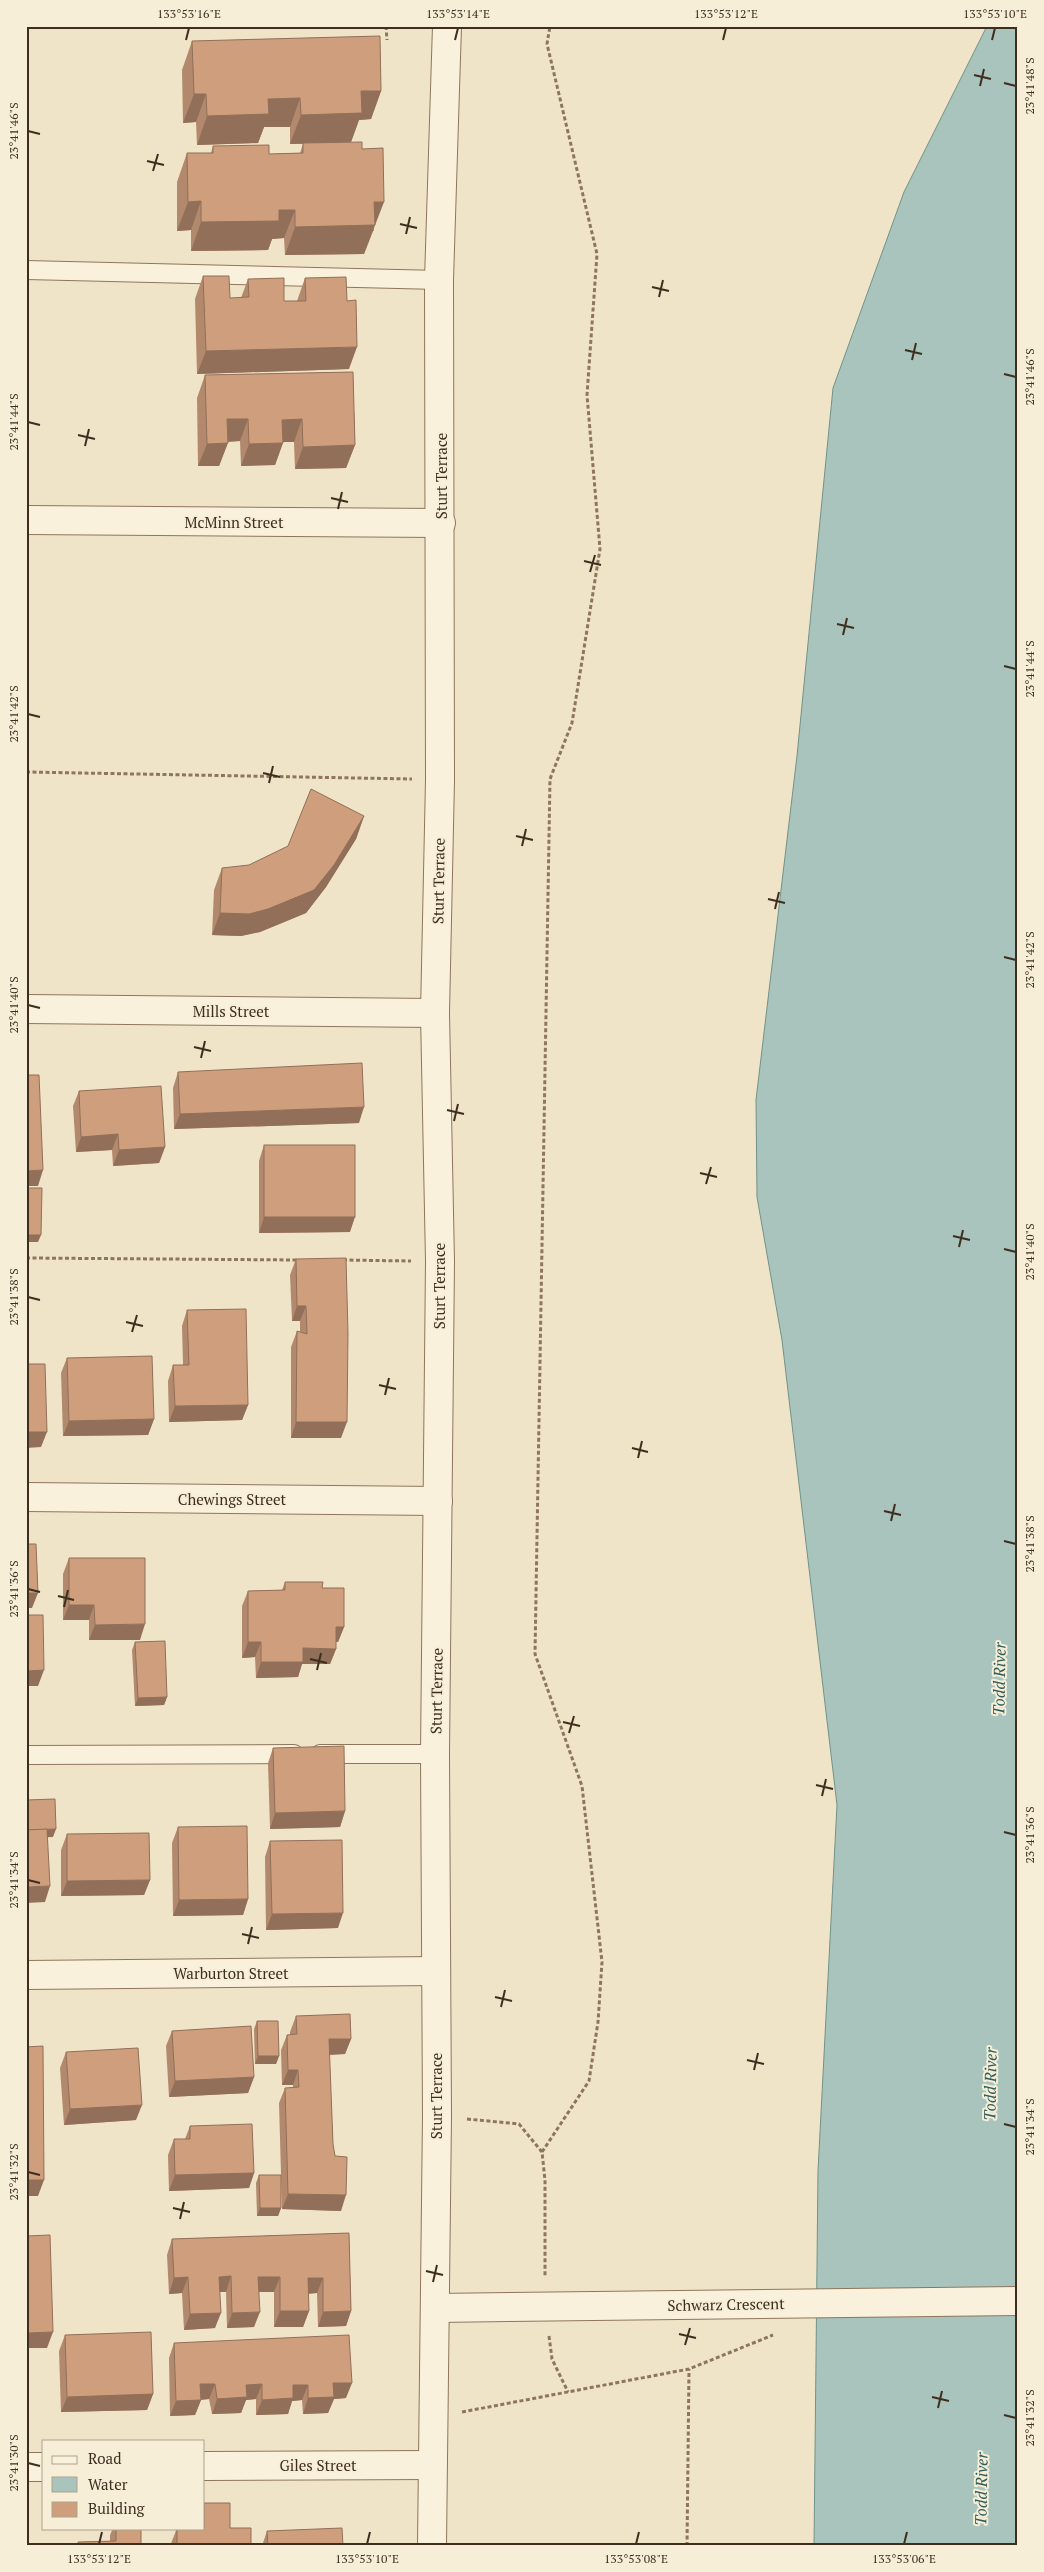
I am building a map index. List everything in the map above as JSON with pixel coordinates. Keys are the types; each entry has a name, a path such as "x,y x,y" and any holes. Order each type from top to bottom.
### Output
{"street":[{"name":"Sturt Terrace","path":"432,2546 437,2116 435,1754 440,1261 435,1013 440,780 441,523 439,280 447,26"},
{"name":"McMinn Street","path":"26,520 441,523"},
{"name":"Mills Street","path":"26,1009 435,1013"},
{"name":"Chewings Street","path":"26,1497 438,1501"},
{"name":"Warburton Street","path":"26,1975 436,1971"},
{"name":"Schwarz Crescent","path":"435,2308 1018,2301"},
{"name":"Giles Street","path":"205,2466 432,2465"},
{"path":"26,2467 42,2467"}],"lane":[{"path":"26,270 439,280"},
{"path":"26,1755 435,1754"}],"path":[{"path":"386,26 387,40"},
{"path":"542,2152 589,2081 598,2022 602,1962 582,1786 535,1654 550,780 572,723 600,549 588,395 597,254 547,44 550,26"},
{"path":"26,772 440,780"},
{"path":"26,1258 302,1260"},
{"path":"341,1260 440,1261"},
{"path":"437,2116 519,2124 542,2152 545,2180 543,2255 546,2306 552,2359 568,2392"},
{"path":"433,2418 689,2369 781,2332"},
{"path":"687,2546 689,2369"}],"water":[{"name":"Todd River","path":"987,26 1018,26 1018,2546 814,2546 818,2171 837,1805 782,1340 757,1197 756,1100 797,756 833,388 904,192"}],"building":[{"path":"380,36 381,91 361,91 362,113 301,115 300,98 268,99 269,114 207,116 206,94 194,94 192,41"},
{"path":"362,142 362,149 383,148 384,202 374,202 375,225 295,227 295,210 279,210 279,221 201,222 201,201 188,202 187,153 213,153 213,146 269,145 269,154 303,153 303,143"},
{"path":"203,276 229,276 230,298 249,297 248,279 284,278 284,301 306,301 305,278 346,277 347,301 356,300 357,347 206,351"},
{"path":"353,372 355,445 303,447 302,419 282,420 283,443 249,444 248,419 227,419 228,443 207,444 205,375"},
{"path":"311,789 364,816 334,865 314,890 268,909 249,914 220,913 222,868 249,865 288,846"},
{"path":"362,1063 364,1107 180,1114 178,1072"},
{"path":"26,1075 39,1075 43,1170 26,1171"},
{"path":"161,1086 165,1147 119,1150 118,1134 81,1137 79,1091"},
{"path":"264,1145 355,1145 355,1217 264,1217"},
{"path":"26,1188 42,1188 41,1235 26,1235"},
{"path":"346,1258 348,1333 347,1422 296,1422 297,1331 307,1334 306,1306 297,1306 296,1259"},
{"path":"246,1309 248,1405 175,1406 173,1365 189,1365 187,1310"},
{"path":"152,1356 154,1419 69,1421 67,1358"},
{"path":"26,1364 45,1364 47,1432 26,1432"},
{"path":"26,1544 36,1544 38,1593 26,1593"},
{"path":"69,1558 145,1558 145,1624 95,1625 94,1605 69,1605"},
{"path":"285,1582 323,1582 322,1588 344,1588 344,1627 336,1627 336,1649 303,1648 303,1662 261,1662 261,1642 248,1642 248,1591 285,1590"},
{"path":"26,1615 43,1615 44,1670 26,1671"},
{"path":"165,1641 167,1697 138,1698 135,1642"},
{"path":"344,1746 345,1811 275,1813 273,1748"},
{"path":"55,1799 56,1829 26,1830 26,1800"},
{"path":"247,1826 248,1899 179,1900 178,1827"},
{"path":"47,1829 50,1886 26,1887 26,1830"},
{"path":"149,1833 150,1880 67,1881 67,1834"},
{"path":"342,1840 343,1913 272,1914 270,1841"},
{"path":"350,2014 351,2039 329,2039 333,2144 335,2156 347,2157 346,2195 288,2194 285,2088 299,2087 298,2070 288,2070 287,2035 297,2034 296,2016"},
{"path":"257,2021 278,2021 279,2056 258,2056"},
{"path":"251,2026 254,2077 175,2081 172,2031"},
{"path":"43,2046 44,2180 26,2180 26,2047"},
{"path":"138,2048 142,2105 70,2109 66,2052"},
{"path":"252,2124 254,2173 175,2175 174,2139 190,2139 190,2126"},
{"path":"259,2175 281,2175 281,2208 260,2208"},
{"path":"349,2233 351,2311 323,2312 323,2278 308,2278 309,2311 280,2311 280,2277 258,2277 260,2312 232,2313 231,2276 219,2277 221,2313 190,2314 188,2277 174,2278 172,2239"},
{"path":"50,2235 53,2332 26,2333 26,2236"},
{"path":"151,2332 153,2394 67,2397 65,2335"},
{"path":"349,2335 352,2383 333,2383 334,2397 308,2398 308,2385 293,2385 293,2398 262,2400 262,2384 246,2385 247,2397 217,2399 215,2384 200,2384 201,2400 176,2401 174,2343"},
{"path":"205,2503 230,2503 230,2528 251,2528 251,2546 177,2546 177,2530 205,2530"},
{"path":"342,2528 343,2546 268,2546 267,2531"},
{"path":"116,2530 141,2530 141,2546 78,2546 78,2542 116,2541"}]}
